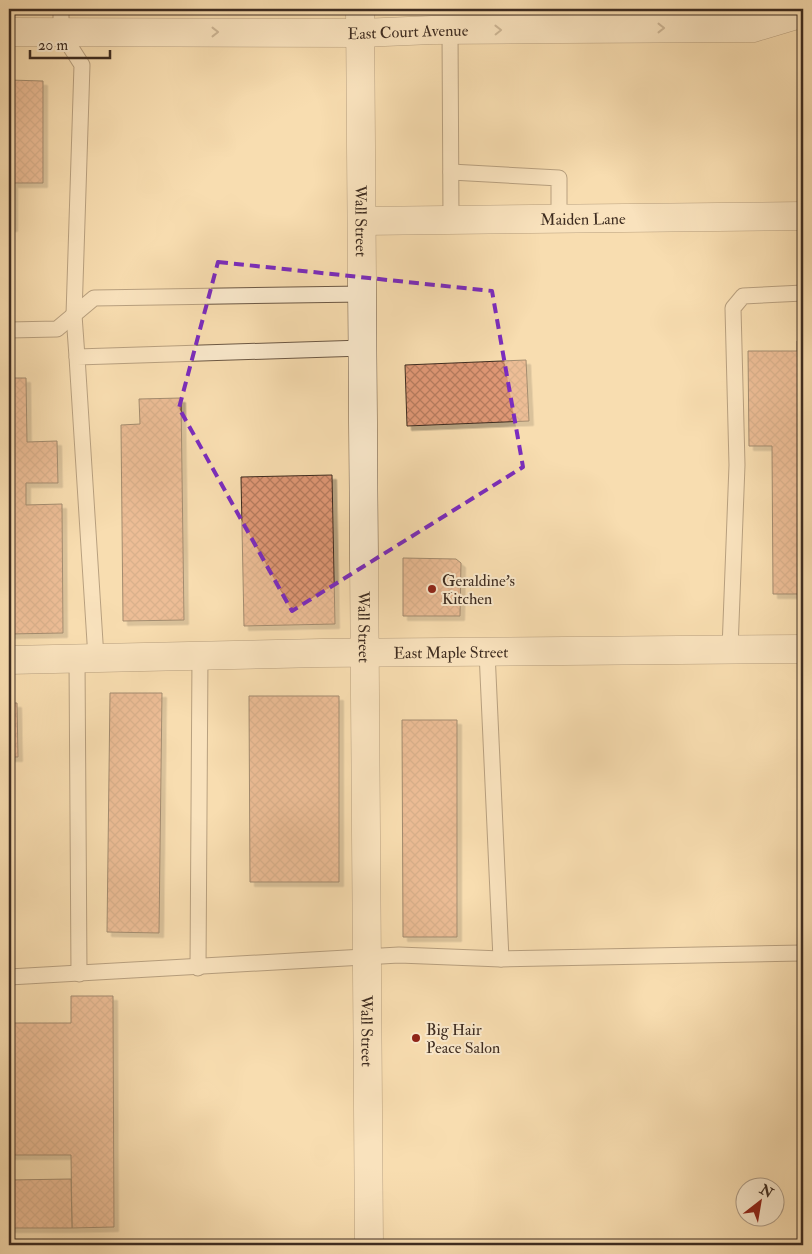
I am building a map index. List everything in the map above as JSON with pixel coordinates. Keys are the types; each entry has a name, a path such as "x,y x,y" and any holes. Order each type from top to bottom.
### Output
{"street":[{"name":"East Court Avenue","path":"9,32 61,20 360,21 450,30 753,28 803,13"},
{"name":"Wall Street","path":"360,21 368,1245"},
{"name":"Maiden Lane","path":"362,221 803,216"},
{"name":"East Maple Street","path":"9,660 365,653 803,649"}],"lane":[{"path":"61,20 82,65 74,315 87,658 80,974"},
{"path":"450,30 451,220"},
{"path":"451,172 559,178 559,219"},
{"path":"730,650 737,465 732,308 743,296 803,293"},
{"path":"9,330 57,329 94,298 363,294"},
{"path":"77,357 363,348"},
{"path":"487,652 502,959"},
{"path":"198,968 200,656"},
{"path":"9,977 398,956 502,959 803,953"}],"highlighted area":[{"path":"218,262 492,291 523,467 292,611 179,408"}],"building":[{"path":"9,80 43,81 43,183 13,183 13,227 9,227"},
{"path":"797,341 803,341 803,594 773,594 772,446 749,446 748,351 797,351"},
{"path":"526,360 529,421 407,426 405,365"},
{"path":"9,378 26,378 27,442 57,441 58,483 26,483 26,505 62,504 63,633 9,634"},
{"path":"181,398 184,620 123,621 121,425 140,424 139,399"},
{"path":"332,475 335,624 244,626 241,477"},
{"name":"Geraldine's Kitchen","path":"403,558 456,559 461,563 460,616 403,616"},
{"path":"110,693 162,693 159,933 107,932"},
{"path":"249,696 339,696 339,882 250,882"},
{"path":"9,703 17,703 18,757 9,757"},
{"path":"402,720 457,720 457,937 403,937"},
{"path":"71,996 113,996 114,1227 72,1228 71,1155 9,1155 9,1023 71,1023"},
{"path":"71,1179 72,1228 9,1228 9,1180"}],"place":[{"name":"Geraldine's Kitchen","path":"432,589"},
{"name":"Big Hair Peace Salon","path":"416,1038"}]}
